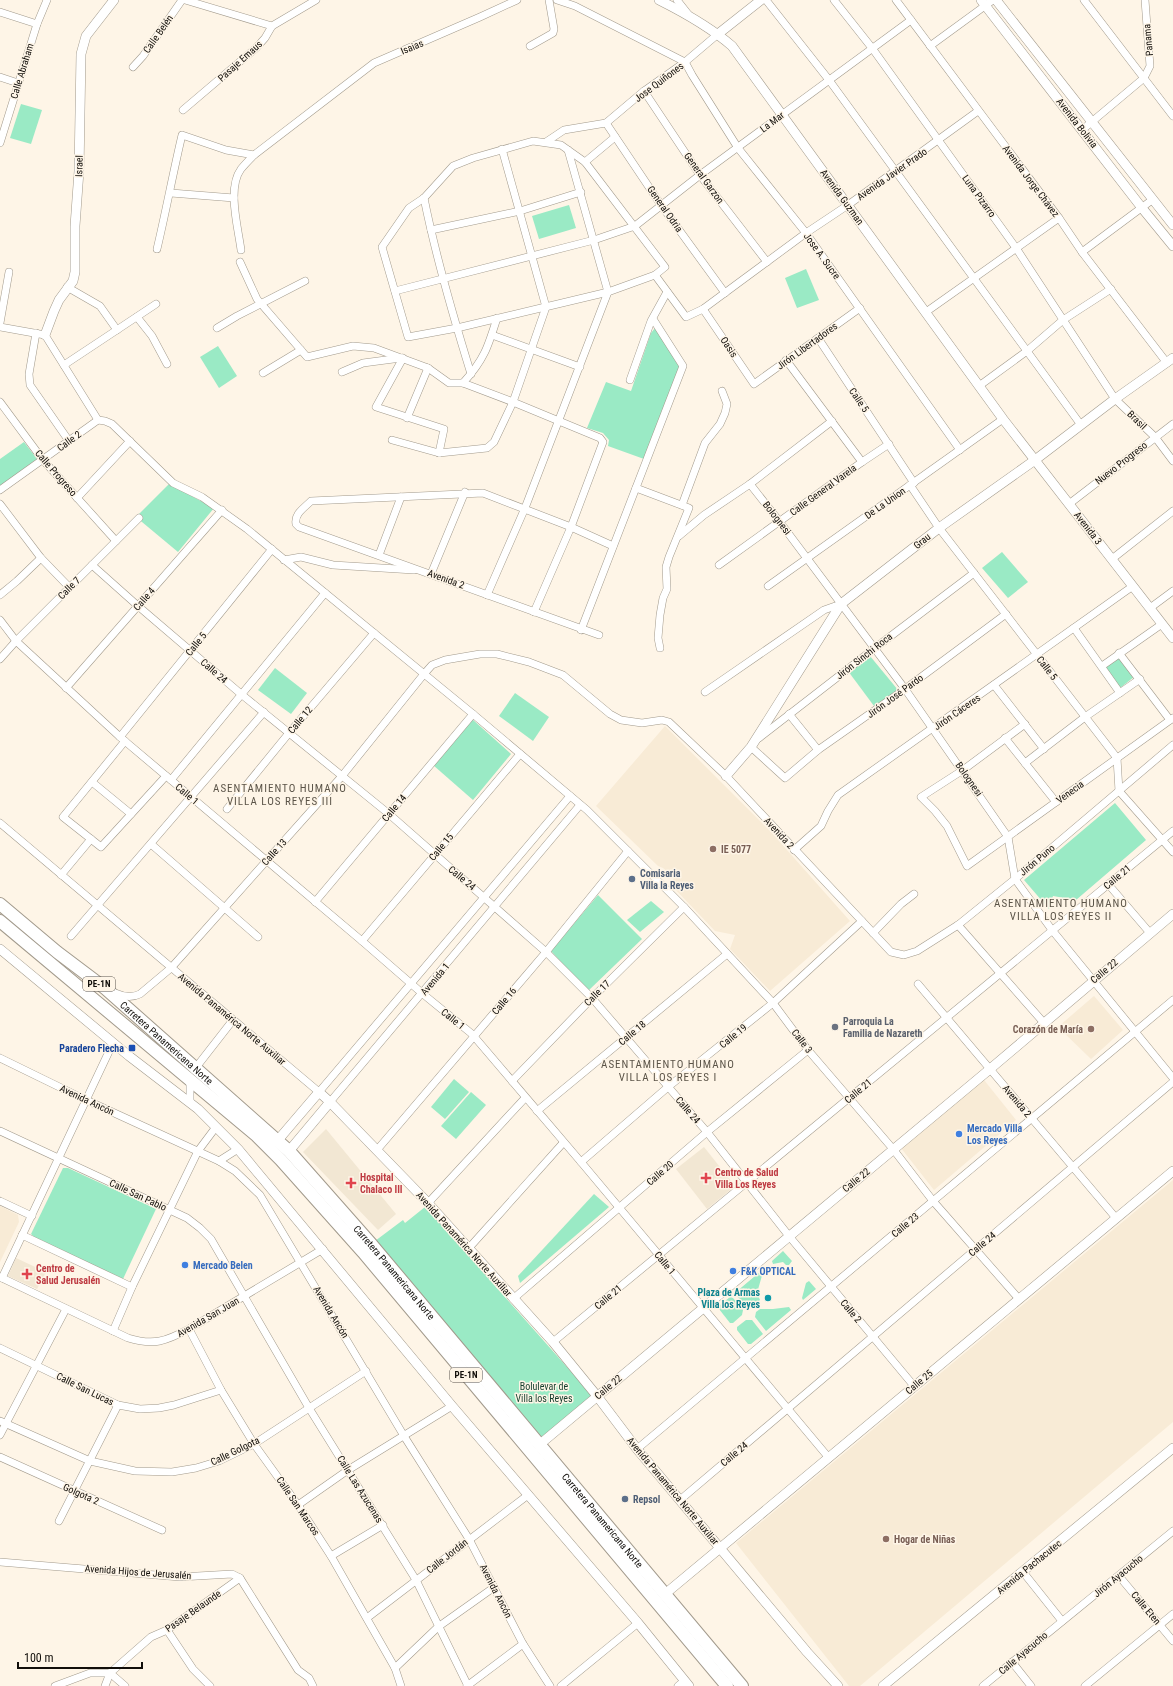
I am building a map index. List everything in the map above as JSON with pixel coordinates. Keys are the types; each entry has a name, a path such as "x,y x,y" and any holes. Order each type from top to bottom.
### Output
{"highway":[{"name":"Carretera Panamericana Norte","path":"0,904 57,952 106,989 289,1151 372,1245 742,1686"},
{"name":"Carretera Panamericana Norte","path":"0,921 190,1079 257,1136 282,1160 368,1258 727,1686"}],"street":[{"name":"Calle Abraham","path":"0,143 37,24 47,0"},
{"name":"Israel","path":"41,334 56,306 73,281 75,272 75,226 79,171 80,54 86,36 114,0"},
{"path":"184,0 272,26"},
{"name":"Calle Belén","path":"133,67 143,56 184,0"},
{"name":"Pasaje Emaus","path":"183,110 256,48 265,38 272,26 316,0"},
{"name":"Isaias","path":"241,250 234,198 235,182 240,169 254,155 374,63 480,18 517,0"},
{"path":"530,46 553,33 554,29 549,0"},
{"path":"557,0 575,6 685,62"},
{"name":"Avenida Guzman","path":"659,0 690,16 718,34 732,46 1003,419"},
{"path":"677,0 690,16"},
{"name":"Jose Quiñones","path":"606,123 644,91 685,62 761,0"},
{"path":"766,0 829,80 1081,425"},
{"name":"Luna Pizarro","path":"834,0 872,48 1016,248 1115,399"},
{"name":"Avenida Jorge Chávez","path":"896,0 1059,218 1082,252 1170,360"},
{"name":"Avenida Bolivia","path":"996,0 1173,225"},
{"path":"1084,0 1173,116"},
{"name":"Panama","path":"1144,78 1150,66 1145,0"},
{"path":"930,46 986,2"},
{"name":"Avenida Bolivia","path":"986,2 1082,130 1173,246"},
{"path":"0,12 37,24"},
{"name":"La Mar","path":"395,291 444,280 594,240 635,226 700,175 911,20"},
{"name":"Jose A. Sucre","path":"685,62 738,148 806,233 960,450"},
{"path":"0,77 18,83"},
{"path":"1082,130 1144,78"},
{"name":"General Garzon","path":"644,91 700,175 766,262"},
{"name":"Avenida Javier Prado","path":"667,292 686,317 703,309 806,233 939,141 978,111"},
{"path":"546,142 564,130 606,123"},
{"name":"General Odria","path":"606,123 725,293"},
{"path":"157,249 171,193 182,135 226,150 254,155"},
{"path":"585,162 615,137"},
{"path":"533,141 546,142 561,145 585,162 665,267 655,275 608,292 457,328 408,337 382,247 409,208 424,198 453,166 473,158 533,141"},
{"path":"392,440 439,453 487,448 494,442 513,402 546,307 502,149"},
{"path":"486,595 525,508 608,292 568,149"},
{"path":"431,230 520,211 580,192"},
{"path":"171,193 234,198"},
{"path":"424,198 444,280 471,374"},
{"path":"1082,252 1152,200"},
{"path":"926,312 1059,218"},
{"path":"240,262 257,299 263,304 307,357 353,346 374,348 428,368 450,383 463,383 600,438 603,442 571,527 534,612"},
{"path":"0,323 9,272"},
{"path":"630,380 653,319 667,292 655,275"},
{"path":"217,328 305,281"},
{"path":"68,287 100,306 117,330"},
{"path":"979,386 1027,351 1063,320 1111,289"},
{"path":"64,365 156,304"},
{"name":"Jirón Libertadores","path":"754,384 860,308"},
{"name":"Oasis","path":"703,309 754,384"},
{"path":"137,317 152,336 168,364"},
{"path":"463,383 477,367 487,350 497,318"},
{"path":"581,630 683,366 653,319"},
{"path":"0,327 41,334 64,365 98,420"},
{"path":"41,334 29,374 30,386 69,441"},
{"path":"492,335 580,367"},
{"name":"Calle 5","path":"818,338 889,444 939,528 1117,758"},
{"path":"263,373 301,350"},
{"path":"342,372 363,362 403,358"},
{"path":"403,358 376,407 444,429 439,453"},
{"path":"786,360 862,462"},
{"name":"Grau","path":"726,776 752,744 841,604 939,528 1035,460 1115,399 1170,360"},
{"path":"407,418 428,368"},
{"path":"682,505 705,443 720,424 725,413 727,404 722,391"},
{"name":"Brasil","path":"1115,399 1155,437 1173,461"},
{"name":"Calle Progreso","path":"0,402 43,460 116,541"},
{"name":"De La Union","path":"768,586 1003,419"},
{"name":"Avenida 3","path":"1003,419 1173,638"},
{"name":"Calle 2","path":"0,490 98,420"},
{"name":"Calle 3","path":"98,420 112,424 173,483 202,497 222,510 272,549 473,714 580,805 684,907 773,1003 808,1050 893,1149 933,1201 1019,1299"},
{"path":"679,536 704,515 750,484 832,421"},
{"name":"Nuevo Progreso","path":"1069,504 1173,424"},
{"path":"77,498 130,441"},
{"name":"Calle General Varela","path":"719,565 889,444"},
{"name":"Bolognesi","path":"750,484 780,521 905,689 1008,836 1015,879 1052,930 1173,1078"},
{"path":"636,488 690,508 666,567 667,589 663,598 658,638 660,648"},
{"path":"379,555 401,497 465,492 483,492 571,527 613,546"},
{"path":"432,574 465,492"},
{"name":"Avenida 2","path":"401,497 311,501 297,515 295,520 299,527 432,574 581,630 600,635"},
{"path":"0,504 41,558 69,588"},
{"name":"Calle 4","path":"66,688 222,510"},
{"path":"1112,559 1173,511"},
{"name":"Calle 7","path":"0,659 16,641 139,518"},
{"name":"Calle 5","path":"91,839 63,817 92,782 123,739 272,549"},
{"path":"284,560 301,557 333,565 422,571"},
{"path":"0,595 41,558"},
{"name":"Calle 24","path":"92,565 241,694 389,814 546,952 592,998 707,1132 789,1236"},
{"name":"Jirón Sinchi Roca","path":"752,744 874,648 974,573"},
{"name":"Jirón Cáceres","path":"794,850 821,826 838,795 1133,586"},
{"path":"1150,608 1173,591"},
{"path":"61,875 91,839 101,847 131,814 168,778 241,694 325,593"},
{"path":"705,692 824,610 841,604"},
{"name":"Jirón José Pardo","path":"752,744 785,778 818,750 905,689 1006,614"},
{"name":"Calle 1","path":"0,620 16,641 123,739 362,941 410,984 474,1036 563,1143 582,1162 658,1256 829,1458"},
{"path":"1102,666 1162,624"},
{"path":"1074,628 1120,693"},
{"name":"Calle 12","path":"227,809 374,633"},
{"path":"1119,653 1172,719"},
{"name":"Calle 13","path":"106,989 122,996 135,997 146,991 171,968 342,776 432,665 445,660 480,654 497,654 529,662 563,675 610,714 621,720 642,723 662,720"},
{"path":"1025,763 1085,717 1140,679"},
{"path":"994,685 1044,749"},
{"path":"71,936 264,712"},
{"name":"Calle 14","path":"316,902 473,714"},
{"path":"789,714 818,750"},
{"name":"Venecia","path":"963,770 921,797 935,810 947,826 968,866 1172,719"},
{"name":"Avenida 2","path":"662,720 669,722 726,776 891,952"},
{"path":"963,770 1024,724"},
{"path":"1006,738 1056,802"},
{"name":"Jirón Puno","path":"891,952 904,955 917,951 958,925 1015,879 1173,745"},
{"name":"Calle 15","path":"362,941 520,754"},
{"path":"1117,758 1119,791 1173,852"},
{"path":"92,782 131,814"},
{"name":"Avenida 1","path":"278,1140 570,796"},
{"name":"Avenida 1","path":"289,1151 580,805"},
{"name":"Avenida Panamérica Norte Auxiliar","path":"0,823 319,1092 377,1150 428,1203 553,1342 598,1396 637,1449 807,1652 838,1686"},
{"name":"Calle 21","path":"553,1342 1173,831"},
{"path":"151,844 258,937"},
{"name":"Calle 16","path":"377,1150 546,952 628,851"},
{"path":"1108,884 1150,933"},
{"path":"873,932 901,904 914,894"},
{"name":"Calle 17","path":"512,1082 592,998 684,907"},
{"name":"Calle 22","path":"539,1445 990,1069 1093,980 1173,914"},
{"name":"Calle 19","path":"582,1162 668,1087 773,1003 862,921"},
{"path":"958,925 1044,1023"},
{"path":"0,949 113,1043 190,1103 238,1149 323,1249 452,1406 638,1623 683,1684"},
{"name":"Calle 18","path":"537,1111 727,954"},
{"name":"Avenida 2","path":"918,984 1116,1218"},
{"name":"Calle 23","path":"637,1449 1173,1000"},
{"path":"190,1103 190,1079 194,1068 233,1020"},
{"path":"1,1278 32,1216 113,1043"},
{"name":"Calle 20","path":"513,1299 707,1132 808,1050"},
{"name":"Avenida Ancón","path":"0,1058 86,1100 219,1161 236,1171 260,1195 301,1261 404,1436 469,1539 523,1644 550,1686"},
{"name":"Calle 24","path":"680,1500 1173,1082"},
{"path":"428,1203 525,1098"},
{"path":"113,1331 132,1287 198,1151 216,1127"},
{"name":"Calle San Pablo","path":"0,1131 187,1218 211,1239 244,1296"},
{"path":"468,1249 563,1143"},
{"path":"219,1161 238,1149"},
{"name":"Calle 25","path":"665,1594 1173,1171"},
{"path":"0,1201 32,1216"},
{"path":"22,1236 132,1287"},
{"name":"Calle 2","path":"789,1236 914,1386"},
{"name":"Avenida San Juan","path":"1,1278 113,1331 140,1342 153,1342 170,1339 189,1329 323,1249"},
{"name":"Calle Las Azucenas","path":"244,1296 309,1408 416,1580 468,1686"},
{"path":"0,1435 3,1422 66,1309"},
{"name":"Calle San Marcos","path":"189,1329 221,1390 254,1444 298,1505 331,1556 394,1668 401,1686"},
{"name":"Calle San Lucas","path":"0,1348 118,1405 140,1409 174,1406 221,1390"},
{"name":"Calle Golgota","path":"3,1422 90,1461 135,1471 172,1472 196,1468 219,1461 254,1444 366,1371"},
{"path":"58,1522 118,1405"},
{"path":"298,1505 348,1470 452,1406"},
{"name":"Avenida Pachacutec","path":"883,1686 1173,1448"},
{"name":"Golgota 2","path":"0,1457 74,1492 162,1530"},
{"name":"Calle Jordán","path":"366,1618 528,1495"},
{"path":"331,1556 382,1525"},
{"name":"Jirón Ayacucho","path":"1062,1621 1173,1531"},
{"name":"Avenida Hijos de Jerusalén","path":"0,1562 180,1576 232,1574 240,1578"},
{"path":"1023,1572 1062,1621"},
{"name":"Calle Eten","path":"1119,1576 1173,1641"},
{"path":"240,1578 298,1670 309,1678 313,1686"},
{"name":"Pasaje Belaunde","path":"110,1673 151,1638 167,1630 240,1578"},
{"path":"394,1668 438,1627 494,1588"},
{"path":"1085,1686 1173,1614"},
{"name":"Calle Ayacucho","path":"983,1686 1062,1621"},
{"path":"562,1686 638,1623"},
{"path":"167,1630 193,1669 210,1686"},
{"path":"468,1686 523,1644"},
{"path":"1012,1662 1031,1686"},
{"path":"58,1686 90,1673 110,1673 125,1686"},
{"path":"105,1686 110,1673"}],"shaded area":[{"name":"IE 5077","path":"665,726 771,832 850,921 770,991 730,949 735,935 715,931 673,887 673,876 658,866 596,806"},
{"name":"Corazón de María","path":"1094,996 1123,1030 1091,1059 1058,1027"},
{"name":"Mercado Villa Los Reyes","path":"984,1080 1016,1120 934,1190 901,1148"},
{"name":"Hospital Chalaco III","path":"326,1129 396,1214 378,1230 303,1152"},
{"name":"Centro de Salud Villa Los Reyes","path":"704,1147 735,1186 707,1209 676,1169"},
{"path":"1173,1180 1173,1422 860,1686 849,1686 736,1543"},
{"path":"0,1206 18,1215 19,1222 0,1262"},
{"name":"Centro de Salud Jerusalén","path":"16,1258 46,1272 37,1289 8,1276"}],"green space":[{"path":"21,104 42,110 31,144 10,138"},
{"path":"569,205 576,228 539,239 532,216"},
{"path":"806,269 819,300 797,308 785,278"},
{"path":"655,328 680,365 644,459 608,446 609,440 603,433 587,428 606,382 631,391 651,333"},
{"path":"218,346 237,376 219,388 200,357"},
{"path":"24,442 37,459 0,486 0,459"},
{"path":"169,484 214,508 178,552 136,517"},
{"path":"1002,552 1028,582 1008,598 982,568"},
{"path":"870,656 898,690 874,706 848,671"},
{"path":"1118,656 1134,677 1120,688 1104,666"},
{"path":"275,668 307,693 291,714 258,690"},
{"path":"515,693 549,717 533,741 499,716"},
{"path":"472,719 511,754 473,800 433,765"},
{"path":"1115,803 1146,840 1076,900 1053,896 1049,909 1024,880"},
{"path":"598,895 642,939 588,991 551,951"},
{"path":"651,901 664,912 640,932 627,920"},
{"path":"454,1079 469,1092 445,1119 431,1107"},
{"path":"471,1092 486,1105 456,1139 441,1126"},
{"path":"63,1168 68,1168 156,1209 123,1279 34,1237 31,1234"},
{"path":"594,1194 609,1207 520,1283 518,1276"},
{"name":"Bolulevar de Villa los Reyes","path":"425,1207 590,1393 590,1397 540,1439 375,1241 403,1220 405,1223"},
{"path":"783,1251 792,1261 789,1265 786,1265 783,1262 773,1264 772,1261"},
{"path":"761,1271 763,1272 757,1293 760,1300 751,1307 747,1307 736,1295 736,1292"},
{"path":"809,1281 816,1289 803,1300 802,1298 806,1283"},
{"path":"730,1297 733,1298 743,1310 742,1315 733,1323 730,1323 719,1309 719,1306"},
{"path":"789,1307 791,1310 766,1331 755,1317 756,1312 760,1309"},
{"path":"746,1320 752,1320 763,1334 751,1344 748,1344 737,1330 737,1327"}],"place":[{"name":"IE 5077","path":"713,849"},
{"name":"Comisaria Villa la Reyes","path":"632,879"},
{"name":"Parroquia La Familia de Nazareth","path":"835,1027"},
{"name":"Corazón de María","path":"1091,1029"},
{"name":"Paradero Flecha","path":"132,1048"},
{"name":"Mercado Villa Los Reyes","path":"959,1134"},
{"name":"Centro de Salud Villa Los Reyes","path":"706,1178"},
{"name":"Hospital Chalaco III","path":"351,1183"},
{"name":"Mercado Belen","path":"185,1265"},
{"name":"F&K OPTICAL","path":"733,1271"},
{"name":"Centro de Salud Jerusalén","path":"27,1274"},
{"name":"Plaza de Armas Villa los Reyes","path":"768,1298"},
{"name":"Repsol","path":"625,1499"},
{"name":"Hogar de Niñas","path":"886,1539"}],"district":[{"name":"ASENTAMIENTO HUMANO VILLA LOS REYES III","path":"280,794"},
{"name":"ASENTAMIENTO HUMANO VILLA LOS REYES II","path":"1061,909"},
{"name":"ASENTAMIENTO HUMANO VILLA LOS REYES I","path":"668,1070"}]}
